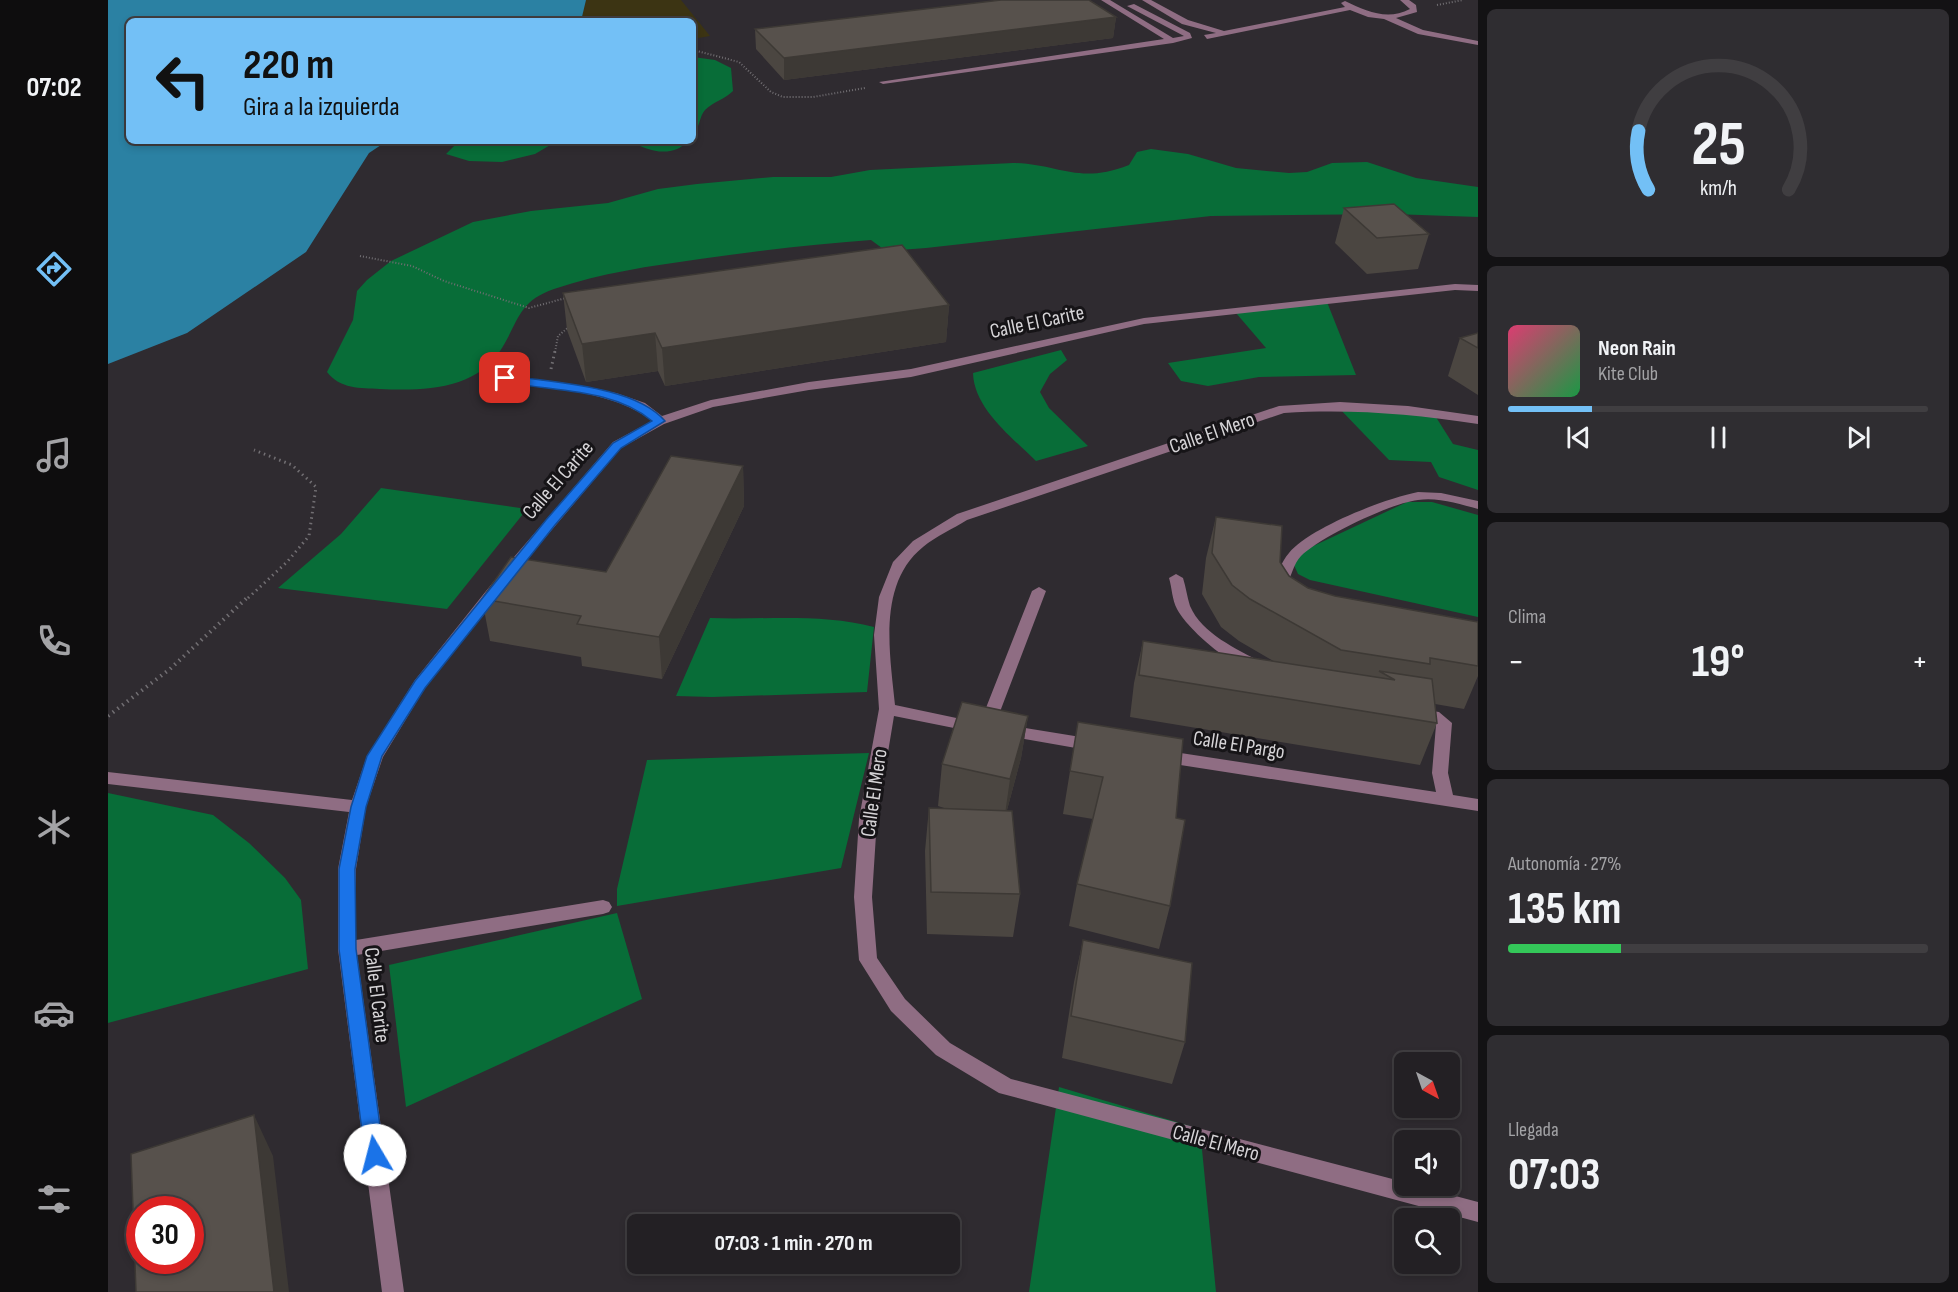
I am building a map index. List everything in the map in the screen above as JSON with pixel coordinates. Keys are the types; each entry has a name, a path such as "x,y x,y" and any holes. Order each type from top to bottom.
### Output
{"street":[{"path":"1105,0 1173,41"},
{"path":"1119,0 1187,37 1201,40 1351,8 1382,15 1421,32 1478,42"},
{"path":"1146,0 1185,22 1226,33"},
{"path":"1346,0 1351,8"},
{"path":"1406,1 1419,0"},
{"path":"1382,15 1411,12 1414,7 1406,1"},
{"path":"1155,4 1164,2"},
{"path":"883,82 1173,41 1187,37"},
{"name":"Calle El Carite","path":"393,1292 347,949 347,869 358,807 375,756 420,684 492,592 617,445 660,421 711,404 809,386 911,372 1144,321 1455,287 1478,288"},
{"path":"505,378 612,396 641,406 660,421"},
{"name":"Calle El Mero","path":"1478,420 1340,406 1283,409 962,517 918,544 898,566 886,597 881,635 886,709 868,819 863,897 868,960 898,1005 943,1049 1006,1087 1478,1212"},
{"path":"1289,599 1280,586 1295,554 1315,538 1393,503 1418,496 1441,497 1478,505"},
{"path":"1176,578 1184,609 1192,620 1216,644 1268,672"},
{"path":"986,728 1039,591"},
{"path":"886,709 1104,747"},
{"path":"1402,711 1434,716 1444,723 1440,773 1446,801"},
{"name":"Calle El Pargo","path":"1139,752 1478,805"},
{"path":"108,778 358,807"},
{"path":"347,949 603,907"}],"path":[{"path":"1437,5 1463,0"},
{"path":"696,51 739,62 771,92 783,98 848,93 883,82"},
{"path":"360,256 412,266 444,281 529,308 572,297"},
{"path":"548,385 558,336 572,324"},
{"path":"108,716 192,649 286,562 309,536 316,487 292,465 254,450"}],"green space":[{"path":"696,57 715,60 731,68 733,91 705,110 696,130"},
{"path":"456,144 552,144 535,154 502,162 469,161 446,154"},
{"path":"637,144 684,144 675,150 660,152"},
{"path":"1151,149 1188,154 1236,168 1289,173 1307,172 1332,163 1367,162 1416,178 1478,187 1478,217 1392,214 1211,216 926,248 886,251 871,240 721,256 608,274 572,283 542,294 521,312 502,348 491,362 479,372 448,385 397,390 358,388 338,382 327,372 353,320 357,291 367,280 391,261 473,222 531,211 608,203 658,189 773,177 831,177 870,170 1013,163 1070,172 1096,173 1129,165 1137,152"},
{"path":"1327,302 1356,375 1259,377 1208,386 1181,381 1168,363 1266,348 1236,313"},
{"path":"1061,350 1067,360 1050,374 1040,392 1049,408 1088,446 1036,461 1006,433 987,411 975,386 973,373"},
{"path":"1337,406 1434,414 1453,444 1478,450 1478,490 1439,477 1431,462 1389,460"},
{"path":"381,488 527,509 447,609 278,588 341,534"},
{"path":"1407,502 1432,502 1478,515 1478,617 1310,580 1298,574 1294,565 1296,558 1307,549"},
{"path":"710,618 834,620 874,627 867,692 676,696"},
{"path":"869,753 841,868 617,906 617,889 647,760"},
{"path":"108,793 213,815 249,843 285,878 301,900 308,969 108,1023"},
{"path":"617,913 642,999 406,1107 389,965"},
{"path":"1059,1087 1200,1129 1216,1292 1029,1292"}],"sand":[{"path":"586,0 681,0 696,18 582,18"},
{"path":"696,19 710,36 696,38"}],"water":[{"path":"108,0 586,0 582,18 126,18 126,144 382,144 369,153 306,252 187,333 108,364"}],"building":[{"path":"1001,0 1089,0 1116,17 784,58 755,29"},
{"path":"1394,204 1429,234 1377,238 1344,208"},
{"path":"902,245 949,305 662,348 655,333 582,344 563,293"},
{"path":"1478,333 1478,348 1460,338"},
{"path":"671,456 743,466 659,637 577,624 581,616 482,599 511,557 606,572"},
{"path":"1216,517 1282,526 1280,562 1289,576 1308,588 1335,596 1478,622 1478,666 1430,658 1430,664 1341,650 1250,599 1232,585 1212,553"},
{"path":"1143,641 1395,680 1379,671 1432,679 1437,723 1139,675"},
{"path":"962,702 1028,716 1010,779 942,764"},
{"path":"1078,722 1183,739 1176,818 1185,820 1170,906 1077,884 1103,777 1070,771"},
{"path":"929,808 1012,811 1020,894 931,892"},
{"path":"1083,940 1192,963 1185,1042 1071,1016"},
{"path":"254,1115 274,1292 136,1292 135,1274 204,1274 204,1196 133,1196 131,1154"}],"route":[{"path":"375,1155 347,949 347,869 358,807 375,756 420,684 550,523 617,445 660,421 641,406 612,396 505,378"}]}
